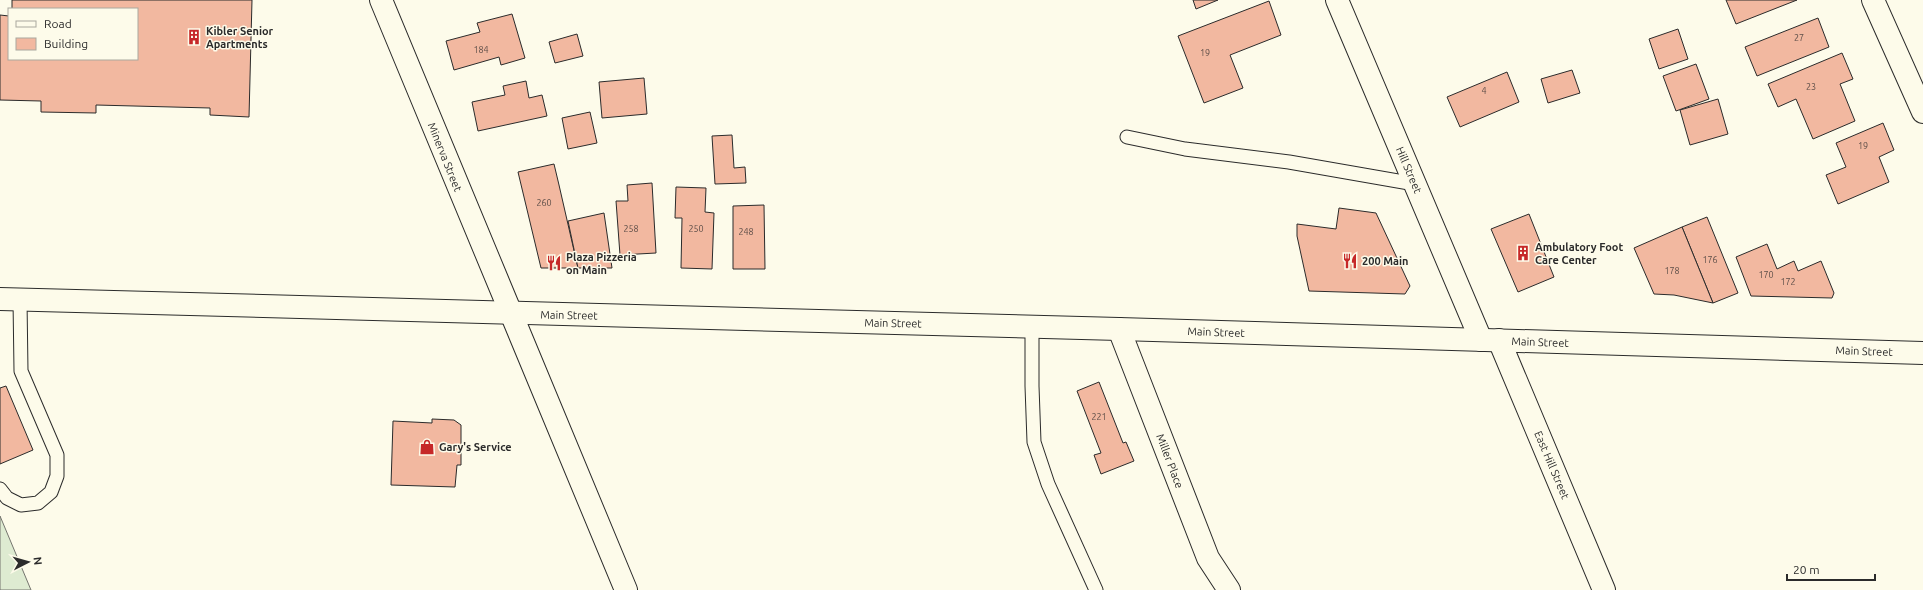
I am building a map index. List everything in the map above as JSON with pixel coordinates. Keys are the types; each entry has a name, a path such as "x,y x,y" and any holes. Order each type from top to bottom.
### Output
{"main road":[{"name":"Minerva Street","path":"381,0 626,590"},
{"name":"Hill Street","path":"1337,0 1415,184 1490,340"},
{"path":"1873,0 1923,112"},
{"name":"Main Street","path":"10,300 1119,329 1923,353"},
{"name":"Miller Place","path":"1119,329 1208,558 1229,590"},
{"name":"East Hill Street","path":"1490,340 1604,590"}],"lane":[{"path":"1127,138 1185,149 1289,162 1415,184"},
{"path":"0,489 7,498 21,505 38,503 51,492 57,476 57,455 21,370 10,300"},
{"path":"1032,327 1034,442 1048,484 1096,590"}],"green space":[{"path":"0,516 31,590 0,590"}],"building":[{"name":"Kibler Senior Apartments","path":"12,0 252,0 249,117 210,115 210,108 96,105 96,113 41,112 41,101 0,100 0,15 8,16 8,60 138,60 138,8 12,8"},
{"path":"1193,0 1218,0 1196,9"},
{"path":"1726,0 1797,0 1736,24"},
{"path":"1269,1 1281,35 1230,55 1243,88 1204,103 1178,36"},
{"path":"512,14 525,58 501,65 499,57 454,70 446,41 480,32 477,23"},
{"path":"1818,18 1829,47 1757,76 1745,47"},
{"path":"1678,29 1688,59 1659,69 1649,39"},
{"path":"577,34 583,56 555,63 549,42"},
{"path":"1842,53 1853,79 1840,84 1855,121 1813,139 1796,99 1778,107 1768,84"},
{"path":"1696,64 1709,99 1676,111 1663,76"},
{"path":"1572,70 1580,93 1548,103 1541,79"},
{"path":"1507,72 1519,102 1460,127 1447,97"},
{"path":"644,78 647,114 602,118 599,82"},
{"path":"526,81 529,98 542,95 547,116 478,131 472,102 505,95 503,86"},
{"path":"1718,99 1728,134 1690,145 1680,110"},
{"path":"590,112 597,143 568,149 562,118"},
{"path":"1883,123 1894,150 1879,157 1889,182 1838,204 1826,175 1846,167 1836,143"},
{"path":"732,135 734,168 745,167 746,183 715,184 712,136"},
{"path":"554,164 578,268 541,268 518,172"},
{"path":"652,183 656,253 620,255 616,201 628,201 627,185"},
{"path":"676,187 706,188 705,212 714,213 712,269 681,268 682,218 675,218"},
{"path":"764,205 765,269 733,269 733,206"},
{"name":"200 Main","path":"1339,208 1376,213 1410,286 1405,294 1309,291 1297,236 1297,224 1336,229"},
{"path":"604,213 612,268 578,268 568,221"},
{"name":"Ambulatory Foot Care Center","path":"1529,214 1554,277 1518,292 1491,229"},
{"path":"1707,217 1738,293 1713,303 1682,227"},
{"path":"1682,227 1713,303 1674,295 1654,294 1634,248"},
{"path":"1767,244 1777,269 1794,261 1798,271 1821,261 1834,293 1832,298 1751,296 1736,257"},
{"path":"1099,382 1123,443 1126,442 1134,461 1101,474 1094,455 1101,453 1077,391"},
{"path":"6,386 33,450 0,464 0,388"},
{"name":"Gary's Service","path":"432,419 454,420 461,425 461,465 457,465 455,487 391,485 393,421 432,423"}],"place":[{"name":"Kibler Senior Apartments","path":"194,37"},
{"name":"Ambulatory Foot Care Center","path":"1523,253"},
{"name":"200 Main","path":"1350,261"},
{"name":"Plaza Pizzeria on Main","path":"554,263"},
{"name":"Gary's Service","path":"427,447"}]}
